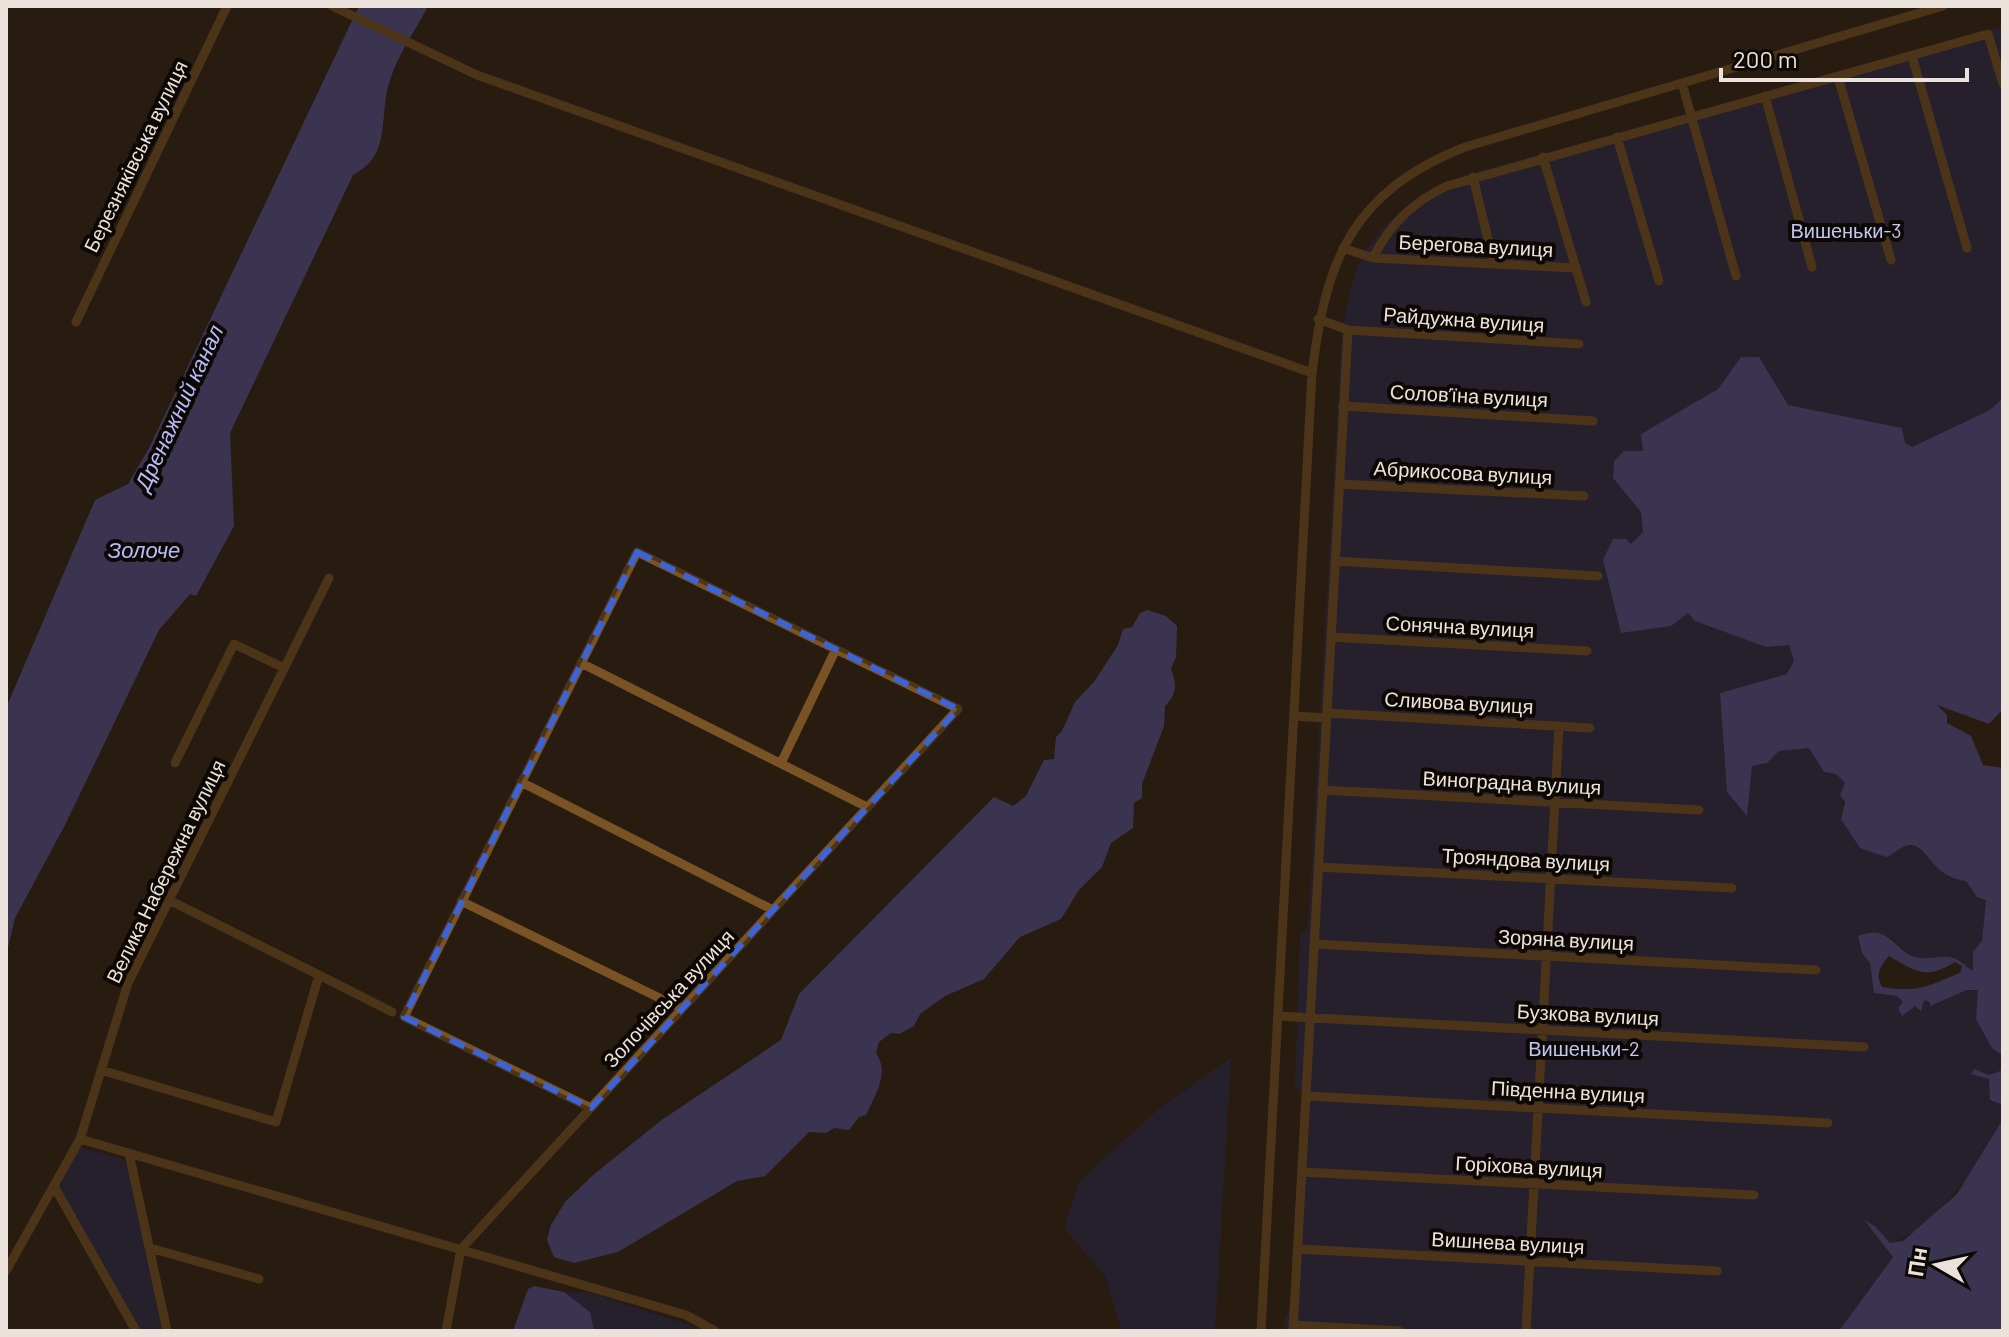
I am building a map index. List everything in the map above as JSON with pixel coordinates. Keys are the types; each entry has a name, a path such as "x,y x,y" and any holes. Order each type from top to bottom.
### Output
{"street":[{"name":"Березняківська вулиця","path":"76,322 227,6"},
{"path":"332,6 477,75 1312,373"},
{"path":"1261,1331 1312,373 1318,319 1328,282 1343,248 1369,210 1398,181 1430,161 1465,147 1943,6"},
{"path":"1373,258 1389,230 1405,213 1430,193 1473,177 1988,34 2003,84"},
{"path":"1912,56 1967,248"},
{"path":"1838,77 1891,260"},
{"path":"1682,83 1736,276"},
{"path":"1765,96 1812,267"},
{"path":"1617,137 1659,281"},
{"path":"1543,157 1586,302"},
{"path":"1473,177 1494,264"},
{"name":"Берегова вулиця","path":"1343,248 1373,258 1576,268"},
{"name":"Райдужна вулиця","path":"1318,319 1348,330 1579,344"},
{"path":"1348,330 1293,1328 1399,1331"},
{"name":"Соловʼїна вулиця","path":"1343,406 1593,421"},
{"name":"Абрикосова вулиця","path":"1339,484 1584,496"},
{"path":"591,1108 404,1017 637,552 836,649 781,763"},
{"path":"1335,561 1598,576"},
{"name":"Велика Набережна вулиця","path":"6,1271 80,1139 128,983 329,578"},
{"name":"Сонячна вулиця","path":"1331,637 1587,651"},
{"path":"175,763 234,644 284,668"},
{"name":"Золочівська вулиця","path":"461,1249 958,709 836,649"},
{"path":"581,663 867,807"},
{"name":"Сливова вулиця","path":"1295,716 1590,728"},
{"path":"1526,1331 1559,726"},
{"path":"521,782 773,910"},
{"name":"Виноградна вулиця","path":"1322,790 1699,810"},
{"name":"Трояндова вулиця","path":"1318,867 1732,888"},
{"path":"169,900 392,1012"},
{"path":"461,901 682,1009"},
{"name":"Зоряна вулиця","path":"1314,944 1816,970"},
{"path":"101,1070 276,1122 319,975"},
{"name":"Бузкова вулиця","path":"1278,1016 1864,1047"},
{"name":"Південна вулиця","path":"1306,1096 1828,1123"},
{"path":"80,1139 686,1315 715,1331"},
{"path":"129,1153 167,1331"},
{"name":"Горіхова вулиця","path":"1302,1172 1754,1195"},
{"path":"55,1188 136,1331"},
{"path":"150,1248 259,1279"},
{"path":"446,1331 461,1249"},
{"name":"Вишнева вулиця","path":"1297,1249 1717,1271"}],"highlighted area":[{"path":"637,552 958,709 591,1108 404,1017"}],"green space":[{"name":"Вишеньки-2","path":"2003,26 2003,398 1990,410 1912,447 1905,443 1902,428 1788,405 1759,357 1741,358 1718,389 1641,434 1644,451 1625,451 1613,478 1641,512 1643,532 1631,544 1603,560 1621,633 1670,626 1688,613 1695,621 1766,647 1789,645 1794,661 1787,674 1720,693 1727,792 1746,815 1752,766 1767,763 1779,751 1809,748 1824,772 1836,774 1845,783 1841,819 1860,848 1886,856 1907,845 1918,846 1950,879 1966,880 1977,897 1986,900 1982,941 1973,952 1973,971 1956,958 1919,959 1905,952 1892,938 1870,931 1858,936 1862,953 1870,963 1874,992 1897,996 1918,1008 1924,1000 1978,990 1983,1030 1992,1048 2003,1056 2003,1070 1989,1075 1974,1069 1972,1074 1989,1078 2000,1103 2003,1117 1997,1132 1973,1171 1956,1191 1921,1226 1904,1238 1890,1243 1875,1226 1864,1221 1893,1256 1839,1331 1284,1331 1285,1316 1290,1310 1302,1092 1295,1087 1300,935 1308,928 1342,329 1353,282 1363,256 1382,229 1407,207 1465,175"},
{"path":"1231,1058 1215,1331 1122,1331 1105,1276 1064,1228 1079,1181 1161,1107"},
{"path":"83,1148 122,1159 128,1164 162,1331 136,1331 58,1188 77,1151"},
{"path":"564,1292 591,1293 708,1331 594,1331 590,1312"}],"water":[{"name":"Золоче","path":"359,6 428,6 393,70 382,133 374,157 353,175 230,433 234,526 196,596 190,594 159,630 65,825 15,918 6,956 6,708 95,500 128,484 149,448"},
{"path":"1741,357 1759,357 1788,405 1902,428 1905,443 1912,447 1990,410 2003,398 2003,709 1989,724 1937,705 1947,715 1947,723 1971,736 1983,765 2003,768 2003,1056 1992,1048 1976,1019 1978,990 1967,990 1930,1006 1930,1002 1924,1000 1921,1011 1915,1006 1902,1016 1898,1008 1903,1002 1897,996 1874,993 1870,963 1862,953 1858,936 1878,933 1911,956 1954,958 1973,971 1973,952 1982,941 1986,900 1977,897 1966,881 1954,878 1937,867 1915,846 1906,846 1886,857 1860,848 1841,819 1845,802 1840,795 1845,783 1836,774 1824,772 1809,748 1779,751 1767,763 1752,766 1747,816 1727,792 1720,693 1787,674 1794,661 1789,645 1766,647 1695,621 1688,613 1671,626 1621,633 1603,560 1613,539 1626,539 1631,544 1643,532 1641,512 1613,478 1614,461 1624,451 1643,451 1641,434 1718,389","holes":["1889,956 1921,972 1936,971 1955,962 1962,966 1960,973 1922,987 1882,987 1879,974"]},
{"path":"1147,610 1166,616 1177,626 1176,657 1171,669 1174,693 1165,706 1164,726 1142,784 1142,798 1134,803 1133,828 1111,843 1102,867 1079,890 1061,919 1020,937 984,979 945,996 920,1014 914,1026 899,1034 891,1033 879,1042 876,1053 882,1068 880,1084 866,1115 859,1117 849,1130 834,1128 826,1133 809,1132 765,1176 737,1181 618,1252 574,1263 554,1257 547,1240 551,1225 565,1202 593,1175 663,1119 781,1040 799,994 994,797 1013,806 1026,796 1044,760 1054,759 1056,737 1062,731 1075,702 1094,682 1118,645 1123,629 1132,627 1140,613"},
{"path":"1974,1069 1989,1075 2003,1070 2003,1105 1990,1100 1989,1079 1971,1074"},
{"path":"2003,1119 2003,1331 1839,1331 1893,1257 1864,1220 1875,1226 1890,1243 1903,1241 1957,1194"},
{"path":"534,1286 564,1292 590,1312 594,1331 513,1331 528,1289"}],"park label":[{"name":"Вишеньки-3","path":"1846,230"}],"water label":[{"name":"Дренажний канал","path":"178,407"}]}
